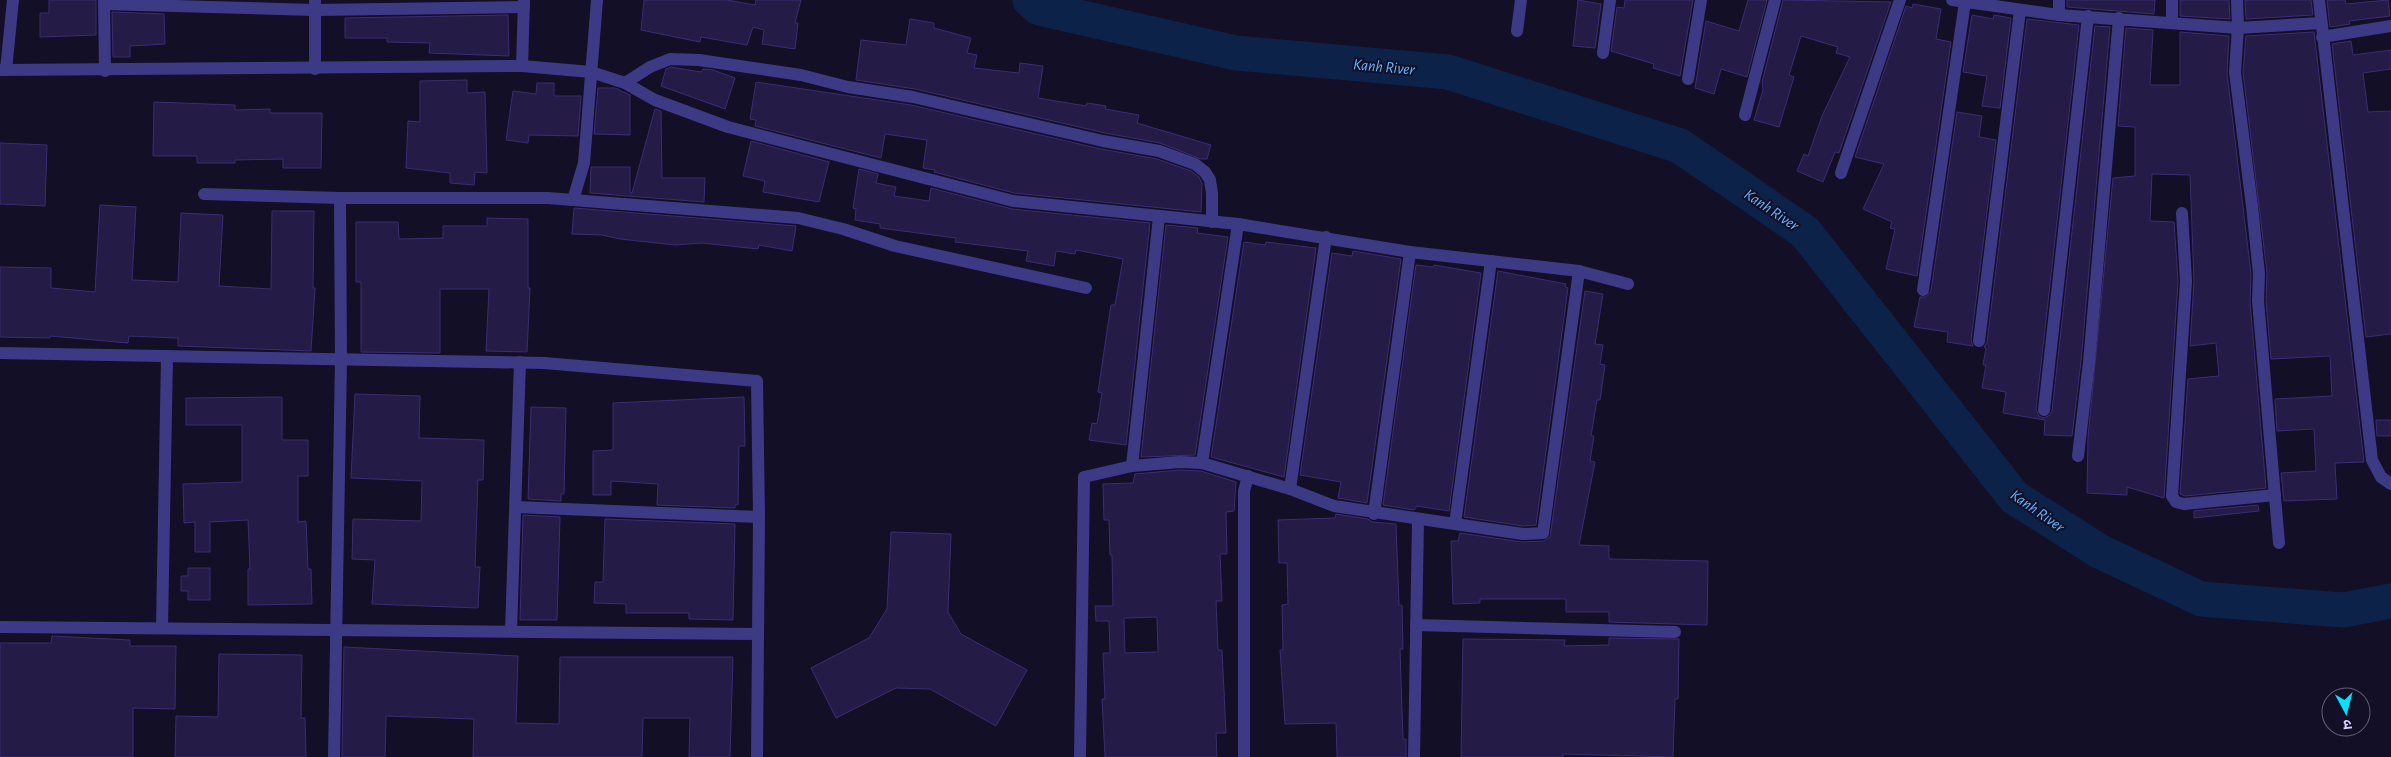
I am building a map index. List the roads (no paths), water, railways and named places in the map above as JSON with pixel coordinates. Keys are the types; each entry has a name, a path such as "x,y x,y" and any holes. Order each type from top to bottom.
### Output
{"street":[{"path":"13,0 3,70 105,71 522,66 591,72 625,82 655,100 728,127 1013,201 1238,224 1410,252 1579,271 1628,284"},
{"path":"573,200 584,163 596,0"},
{"path":"1517,31 1521,0"},
{"path":"1603,53 1610,0"},
{"path":"1688,79 1701,0"},
{"path":"1745,115 1775,0"},
{"path":"1841,173 1900,0"},
{"path":"1952,0 2059,15 2238,28 2321,23"},
{"path":"2059,0 2059,15"},
{"path":"2172,0 2172,22"},
{"path":"2237,0 2238,28 2235,72 2259,274 2258,301 2279,543"},
{"path":"2319,0 2372,460 2381,477 2391,484"},
{"path":"105,71 104,2 315,5 524,4 522,66"},
{"path":"1923,290 1965,2"},
{"path":"315,5 315,69"},
{"path":"1980,341 2020,10"},
{"path":"2044,410 2088,16"},
{"path":"2078,456 2089,362 2118,18"},
{"path":"2322,37 2391,26"},
{"path":"625,82 650,67 670,59 699,60 801,75 848,87 912,97 1103,141 1160,151 1196,164 1205,172 1210,180 1212,193 1212,222"},
{"path":"204,194 340,198 526,197 798,218 843,229 895,246 1086,288"},
{"path":"334,757 341,360 340,198"},
{"path":"2182,213 2186,281 2172,496 2176,502 2184,504 2274,495"},
{"path":"1132,466 1159,217"},
{"path":"1202,463 1238,224"},
{"path":"1290,489 1326,238"},
{"path":"1374,514 1410,252"},
{"path":"1455,524 1491,261"},
{"path":"1080,757 1084,476 1132,466 1180,462 1202,463 1290,489 1334,506 1374,514 1523,534 1544,533 1579,271"},
{"path":"0,353 520,362 757,381 759,517 757,757"},
{"path":"162,627 167,356"},
{"path":"511,630 520,362"},
{"path":"1244,757 1244,492 1248,476"},
{"path":"516,507 759,517"},
{"path":"1414,757 1418,520"},
{"path":"1416,624 1675,632"},
{"path":"0,627 337,628 758,634"}],"waterway":[{"name":"Kanh River","path":"1030,0 1039,8 1236,53 1448,72 1680,146 1805,232 2014,497 2099,551 2201,599 2343,610 2391,601"}]}
